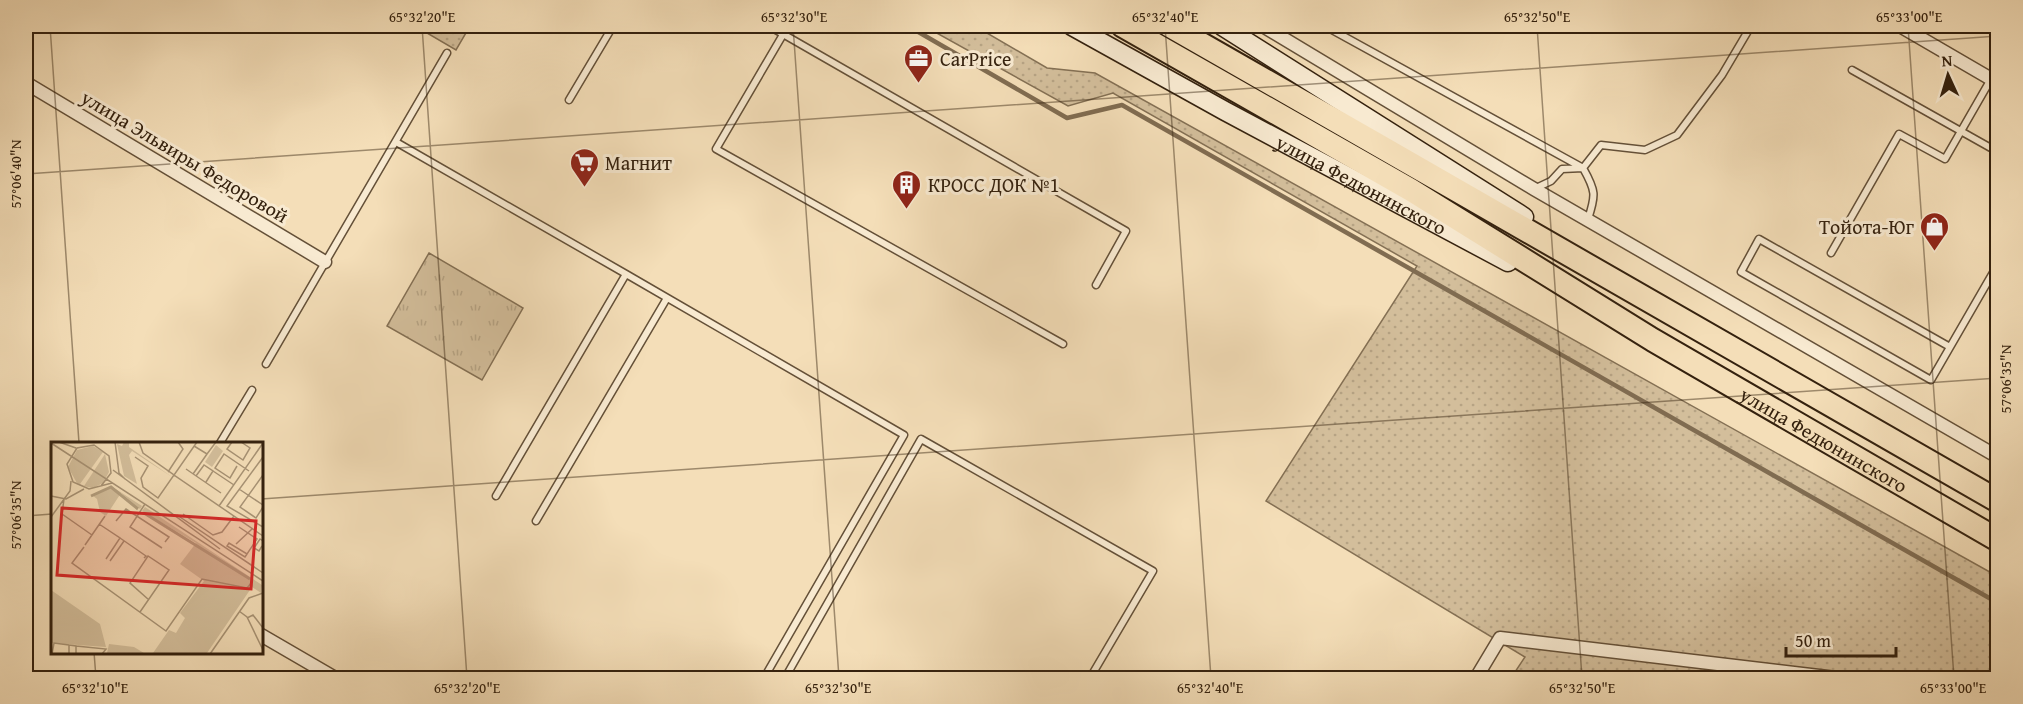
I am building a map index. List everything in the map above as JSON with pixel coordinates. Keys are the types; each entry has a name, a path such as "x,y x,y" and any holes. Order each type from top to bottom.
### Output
{"highway":[{"name":"улица Федюнинского","path":"1123,26 1410,190 1653,340 1998,540"},
{"name":"улица Федюнинского","path":"1170,26 1423,172 1667,308 1998,501"}],"main road":[{"name":"улица Федюнинского","path":"1072,26 1205,100 1653,340"},
{"name":"улица Федюнинского","path":"1222,26 1667,308"}],"street":[{"path":"1263,26 1534,189 1998,457"},
{"path":"1900,26 1994,81"},
{"name":"улица Эльвиры Федоровой","path":"26,83 325,262"},
{"path":"262,636 335,678"},
{"path":"1476,678 1500,638 1836,678"},
{"path":"1993,678 1998,672"}],"lane":[{"path":"569,100 613,26"},
{"path":"769,26 1126,231 1096,285"},
{"path":"788,26 716,149 1064,344"},
{"path":"1325,26 1583,168 1594,186 1593,204 1588,219"},
{"path":"1534,189 1551,181 1563,169 1583,168 1601,145 1646,150 1677,135 1722,75 1751,26"},
{"path":"1984,26 1998,33"},
{"path":"266,364 447,53"},
{"path":"1852,70 1998,152"},
{"path":"1831,253 1899,134 1945,159 1994,81"},
{"path":"396,142 904,435 764,678"},
{"path":"1950,347 1759,239 1741,272 1931,380 1998,264"},
{"path":"496,496 626,274"},
{"path":"537,521 667,298"},
{"path":"221,442 252,390"},
{"path":"785,678 921,439 1153,571 1090,678"}],"green space":[{"path":"415,26 470,26 456,50"},
{"path":"924,26 975,26 1047,68 1095,73 1997,576 1997,678 1511,678 1525,657 1266,501 1417,266 1113,93 1068,106"},
{"path":"429,253 523,308 482,380 387,326"}],"waterway":[{"path":"908,26 1067,118 1122,105 1998,603"}],"place":[{"name":"CarPrice","path":"919,84"},
{"name":"Магнит","path":"584,188"},
{"name":"КРОСС ДОК №1","path":"907,210"},
{"name":"Тойота-Юг","path":"1935,252"}]}
